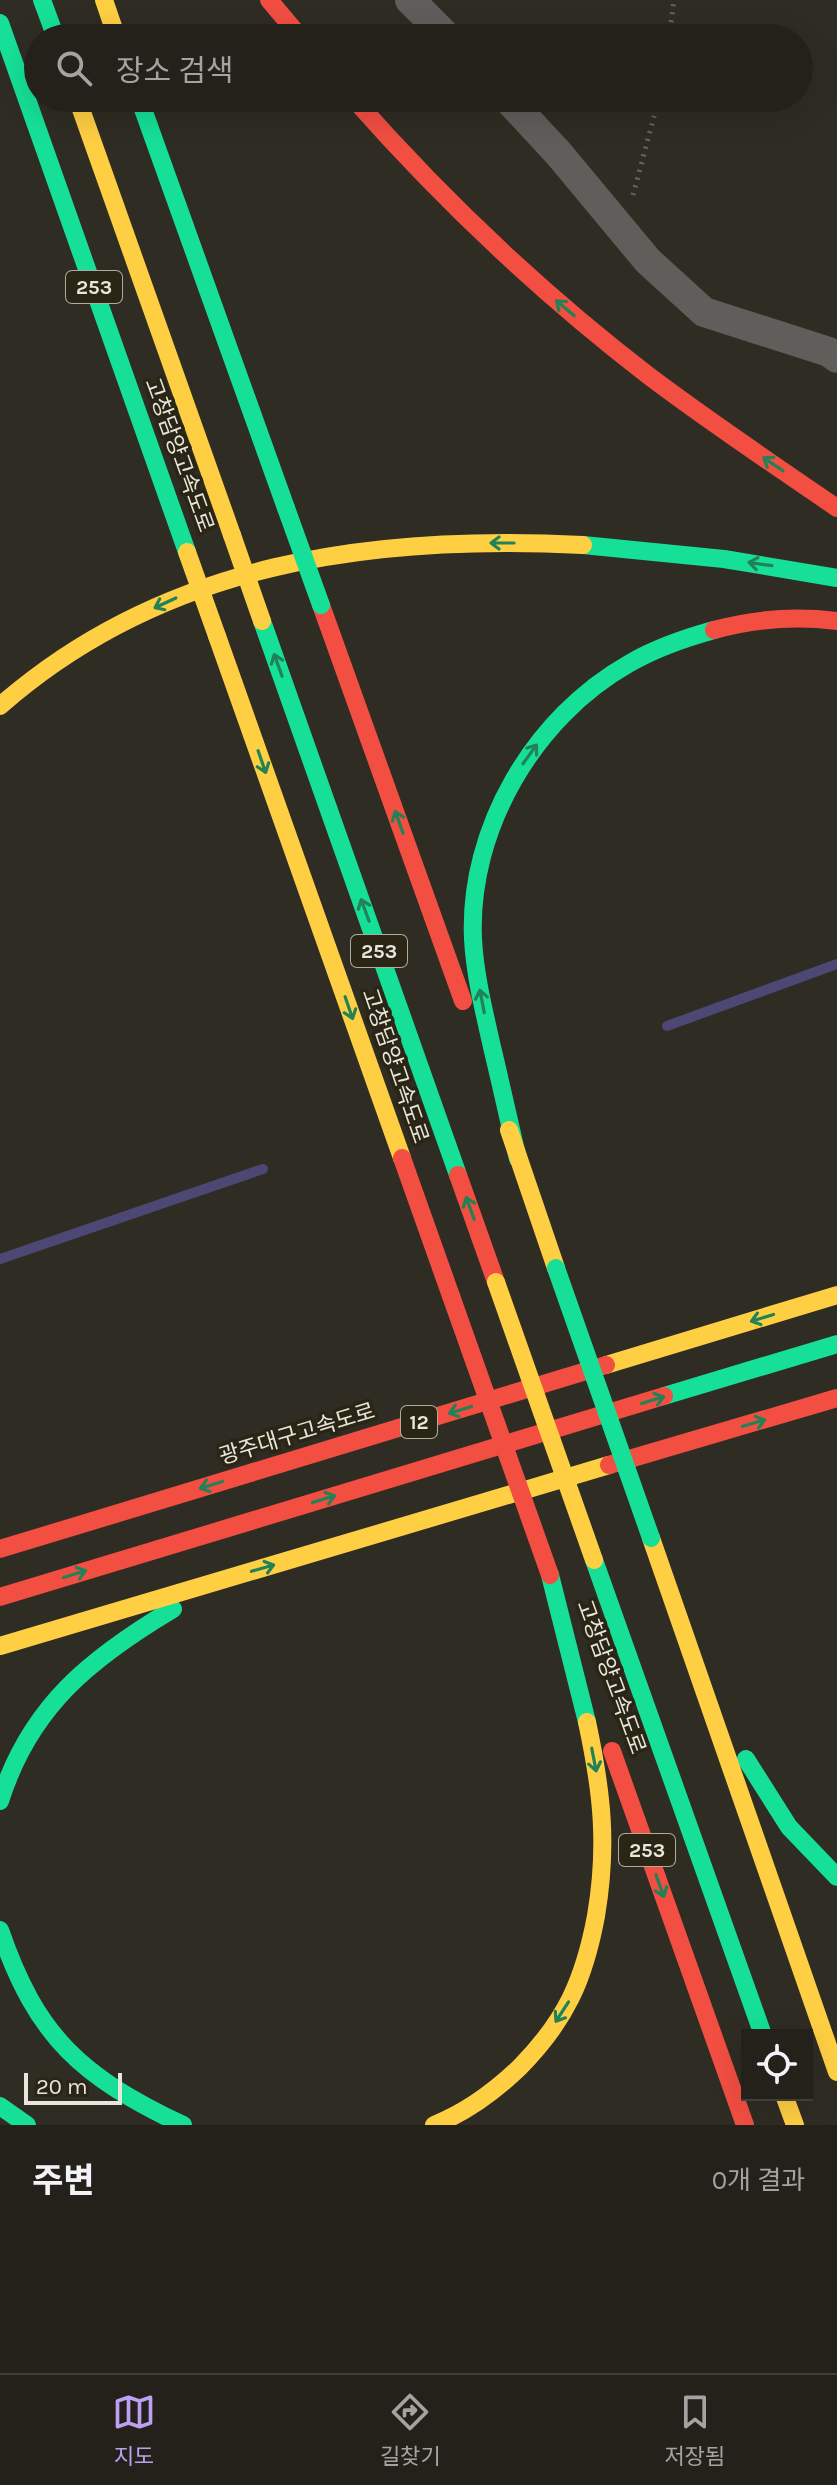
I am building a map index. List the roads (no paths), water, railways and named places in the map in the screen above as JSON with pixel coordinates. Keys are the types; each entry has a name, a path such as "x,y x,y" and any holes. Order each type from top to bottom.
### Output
{"highway":[{"path":"42,0 51,24"},
{"path":"104,0 112,24"},
{"path":"269,0 289,24"},
{"name":"고창담양고속도로","path":"0,23 24,91"},
{"name":"고창담양고속도로","path":"31,112 745,2125"},
{"name":"고창담양고속도로","path":"82,112 761,2029"},
{"path":"144,112 518,1159 837,2072"},
{"path":"366,112 452,204 560,304 692,407 837,508"},
{"path":"0,706 68,655 171,599 227,578 348,553 474,543 619,547 767,565 837,578"},
{"path":"518,1159 481,998 473,925 481,855 507,789 546,732 569,708 606,677 655,649 710,630 771,619 798,617 837,621"},
{"name":"광주대구고속도로","path":"0,1549 837,1295"},
{"path":"611,1364 766,1297"},
{"name":"12","path":"0,1597 837,1344"},
{"path":"0,1646 837,1398"},
{"path":"434,2125 489,2093 538,2047 572,1996 585,1967 593,1931 601,1888 604,1835 598,1781 585,1710 550,1575"},
{"path":"0,1801 14,1760 28,1735 45,1711 87,1669 137,1631 227,1578"},
{"path":"697,1670 755,1776 789,1827 837,1877"},
{"path":"0,1930 26,1997 59,2043 107,2085 183,2125"},
{"path":"786,2101 795,2125"},
{"path":"0,2106 27,2125"}],"street":[{"path":"410,0 434,24"},
{"path":"520,112 648,261 704,312 829,352 837,358"}],"waterway":[{"path":"667,1026 837,964"},
{"path":"0,1259 263,1169"}]}
